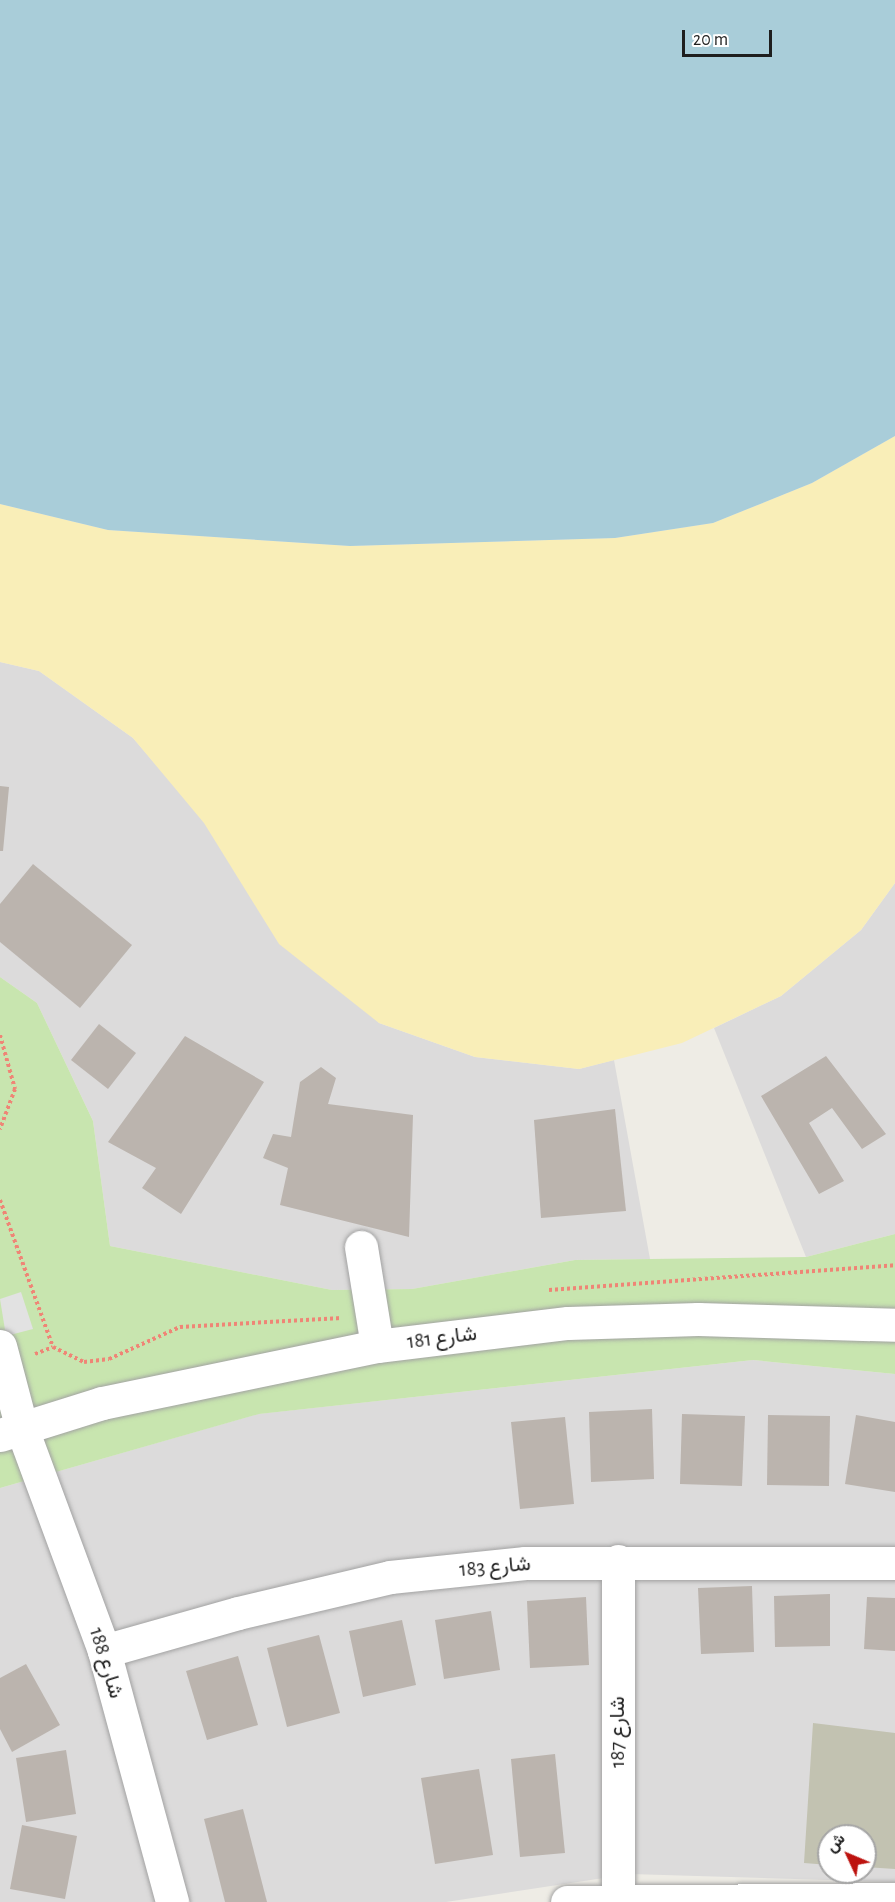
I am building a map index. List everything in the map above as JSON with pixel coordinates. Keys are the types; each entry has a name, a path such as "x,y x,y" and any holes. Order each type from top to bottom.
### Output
{"street":[{"path":"361,1247 377,1346"},
{"name":"شارع 181","path":"11,1432 102,1403 377,1346 568,1323 698,1319 895,1325"},
{"name":"شارع 188","path":"0,1346 11,1432 104,1651 172,1902"},
{"name":"شارع 183","path":"104,1651 390,1577 525,1563 618,1561 895,1563"},
{"name":"شارع 187","path":"618,1561 618,1901"},
{"path":"567,1902 895,1899"}],"path":[{"path":"0,1035 15,1089 0,1129"},
{"path":"0,1200 53,1347"}],"shaded area":[{"path":"0,662 39,671 133,738 379,1023 475,1057 579,1069 614,1060 650,1259 575,1260 412,1289 332,1290 110,1246 93,1121 37,1003 0,977"},
{"path":"895,883 895,1234 806,1257 714,1028 781,996 861,930"},
{"path":"21,1292 33,1329 6,1336 0,1299"},
{"path":"753,1360 895,1374 895,1882 877,1881 877,1824 817,1824 817,1880 630,1874 446,1902 0,1902 0,1488 258,1414"},
{"path":"813,1723 895,1733 895,1869 877,1868 877,1824 817,1824 817,1864 804,1863"}],"green space":[{"path":"0,977 37,1003 93,1121 110,1246 332,1290 412,1289 575,1260 806,1257 895,1234 895,1374 753,1360 259,1414 0,1488"}],"sand":[{"path":"895,436 895,883 861,930 781,996 682,1043 579,1069 475,1057 379,1023 279,944 204,823 133,738 39,671 0,662 0,504 108,530 350,546 615,538 713,523 812,483"}],"water":[{"path":"0,0 895,0 895,436 812,483 713,523 615,538 350,546 108,530 0,504"}],"building":[{"path":"0,786 9,787 3,851 0,851"},
{"path":"33,864 132,945 80,1008 0,942 0,904"},
{"path":"99,1024 136,1053 108,1089 71,1060"},
{"path":"185,1036 264,1082 181,1214 142,1188 156,1168 108,1142"},
{"path":"826,1056 886,1134 862,1149 832,1108 809,1123 844,1181 819,1194 761,1096"},
{"path":"321,1067 336,1078 328,1104 413,1115 409,1237 280,1205 288,1168 263,1158 273,1134 291,1137 300,1082"},
{"path":"615,1109 626,1211 541,1218 534,1120"},
{"path":"652,1409 654,1479 591,1482 589,1412"},
{"path":"682,1414 745,1416 742,1486 680,1484"},
{"path":"768,1415 830,1416 829,1486 767,1485"},
{"path":"856,1415 895,1422 895,1492 845,1484"},
{"path":"565,1417 574,1504 520,1509 511,1422"},
{"path":"752,1586 754,1652 701,1654 698,1588"},
{"path":"830,1594 830,1646 775,1647 774,1596"},
{"path":"586,1597 589,1665 530,1668 527,1601"},
{"path":"867,1597 895,1598 895,1651 864,1649"},
{"path":"491,1611 500,1670 444,1679 435,1620"},
{"path":"402,1620 416,1685 363,1697 349,1631"},
{"path":"319,1635 340,1713 287,1727 267,1648"},
{"path":"238,1656 258,1725 207,1740 186,1671"},
{"path":"26,1664 60,1725 12,1752 0,1729 0,1678"},
{"path":"66,1750 76,1814 26,1822 16,1758"},
{"path":"555,1754 565,1853 520,1857 511,1759"},
{"path":"479,1769 493,1855 435,1864 421,1778"},
{"path":"243,1809 267,1902 225,1902 204,1819"},
{"path":"22,1825 77,1836 65,1899 10,1889"}]}
